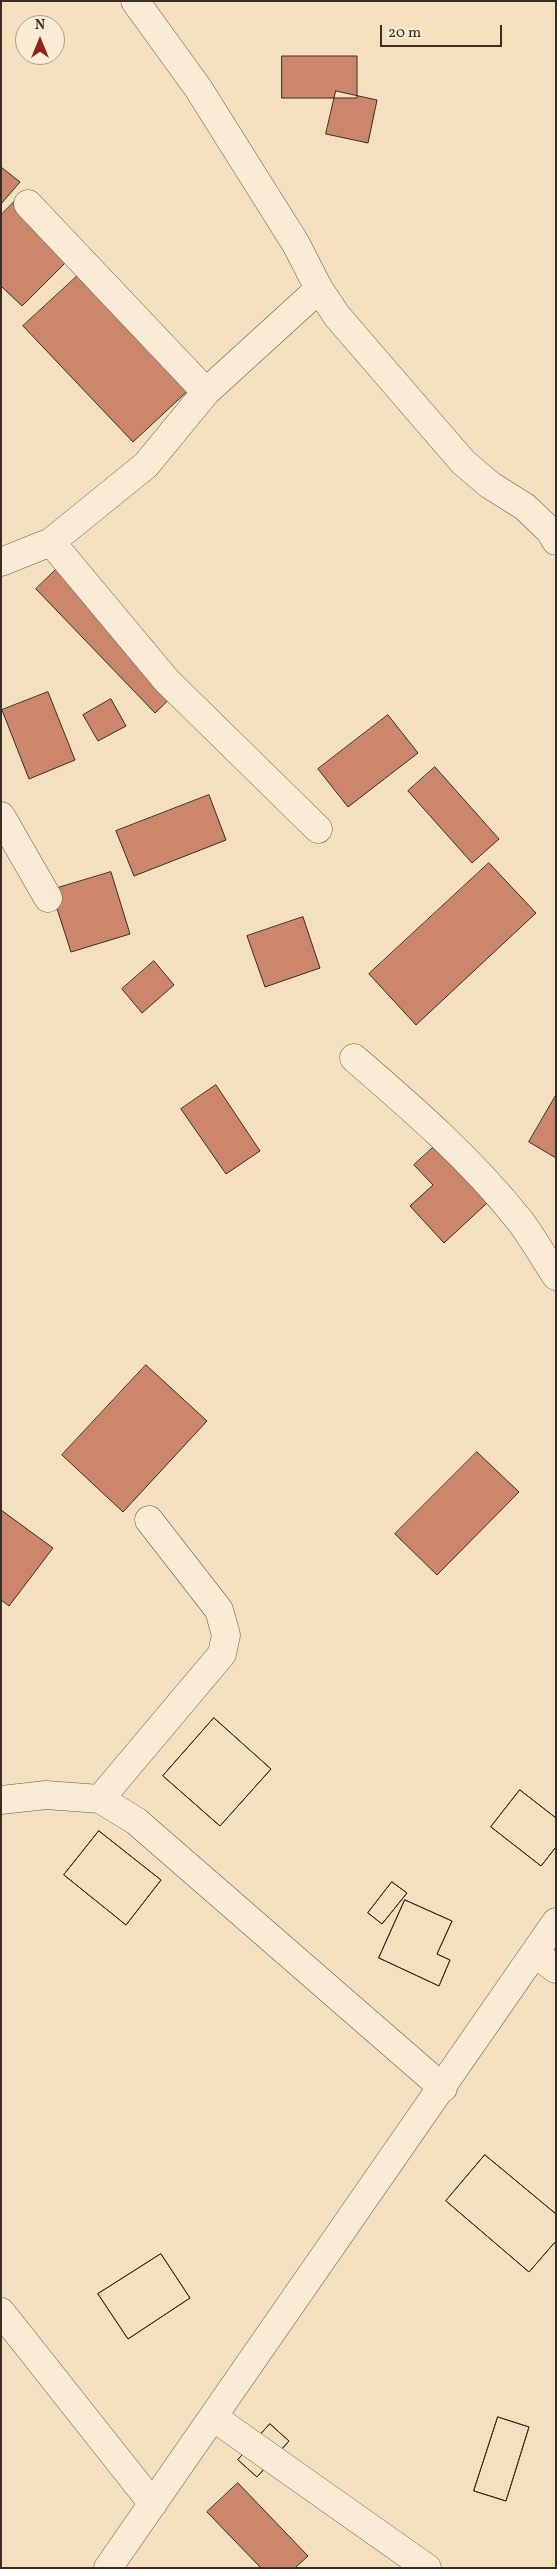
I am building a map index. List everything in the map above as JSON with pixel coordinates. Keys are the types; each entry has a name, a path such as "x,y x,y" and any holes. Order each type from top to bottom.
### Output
{"street":[{"path":"135,1 203,96 296,244 319,289 337,316 463,462 490,485 525,507 550,532 556,541"},
{"path":"28,204 206,392"},
{"path":"1,562 51,542 146,465 206,392 319,289"},
{"path":"51,542 168,681 318,829"},
{"path":"1,816 48,898"},
{"path":"354,1058 433,1126 480,1174 521,1222 556,1276"},
{"path":"100,1798 222,1654 226,1635 219,1610 148,1520"},
{"path":"1,1800 46,1795 100,1798 136,1821 443,2088"},
{"path":"108,2568 443,2088 546,1962 556,1922"},
{"path":"1,2312 153,2504"},
{"path":"214,2416 427,2568"}],"building":[{"path":"282,56 357,56 357,98 282,98"},
{"path":"336,91 377,100 368,143 326,134"},
{"path":"1,167 20,182 1,204"},
{"path":"23,193 79,249 22,306 1,286 1,215"},
{"path":"84,270 193,386 133,442 23,326"},
{"path":"70,556 153,642 146,649 182,687 155,713 36,589"},
{"path":"48,692 75,760 29,779 2,710"},
{"path":"111,699 126,726 98,741 83,715"},
{"path":"388,715 418,753 348,807 318,769"},
{"path":"435,767 499,839 472,863 408,791"},
{"path":"209,795 226,840 134,876 116,831"},
{"path":"489,863 536,913 416,1025 369,974"},
{"path":"111,872 130,934 71,952 51,890"},
{"path":"303,917 320,968 265,987 247,936"},
{"path":"154,961 174,985 142,1013 122,989"},
{"path":"216,1085 260,1151 226,1174 181,1109"},
{"path":"556,1095 556,1158 529,1142"},
{"path":"447,1135 500,1191 444,1243 410,1206 433,1185 414,1165"},
{"path":"146,1365 207,1421 123,1512 62,1455"},
{"path":"477,1452 519,1492 437,1575 395,1534"},
{"path":"1,1510 53,1548 9,1606 1,1600"},
{"path":"214,1718 271,1769 220,1826 163,1776"},
{"path":"214,1718 271,1769 220,1826 163,1776"},
{"path":"520,1790 556,1818 556,1847 541,1866 491,1827"},
{"path":"520,1790 556,1818 556,1847 541,1866 491,1827"},
{"path":"99,1831 161,1880 126,1925 64,1875"},
{"path":"99,1831 161,1880 126,1925 64,1875"},
{"path":"392,1882 407,1893 382,1924 368,1913"},
{"path":"392,1882 407,1893 382,1924 368,1913"},
{"path":"405,1900 452,1921 437,1954 450,1960 439,1986 379,1958"},
{"path":"405,1900 452,1921 437,1954 450,1960 439,1986 379,1958"},
{"path":"485,2155 556,2214 556,2241 529,2272 446,2201"},
{"path":"485,2155 556,2214 556,2241 529,2272 446,2201"},
{"path":"161,2254 190,2298 128,2339 98,2294"},
{"path":"161,2254 190,2298 128,2339 98,2294"},
{"path":"498,2417 529,2427 506,2501 474,2491"},
{"path":"498,2417 529,2427 506,2501 474,2491"},
{"path":"270,2424 289,2441 257,2477 238,2460"},
{"path":"270,2424 289,2441 257,2477 238,2460"},
{"path":"238,2483 308,2556 295,2568 261,2568 207,2512"}]}
